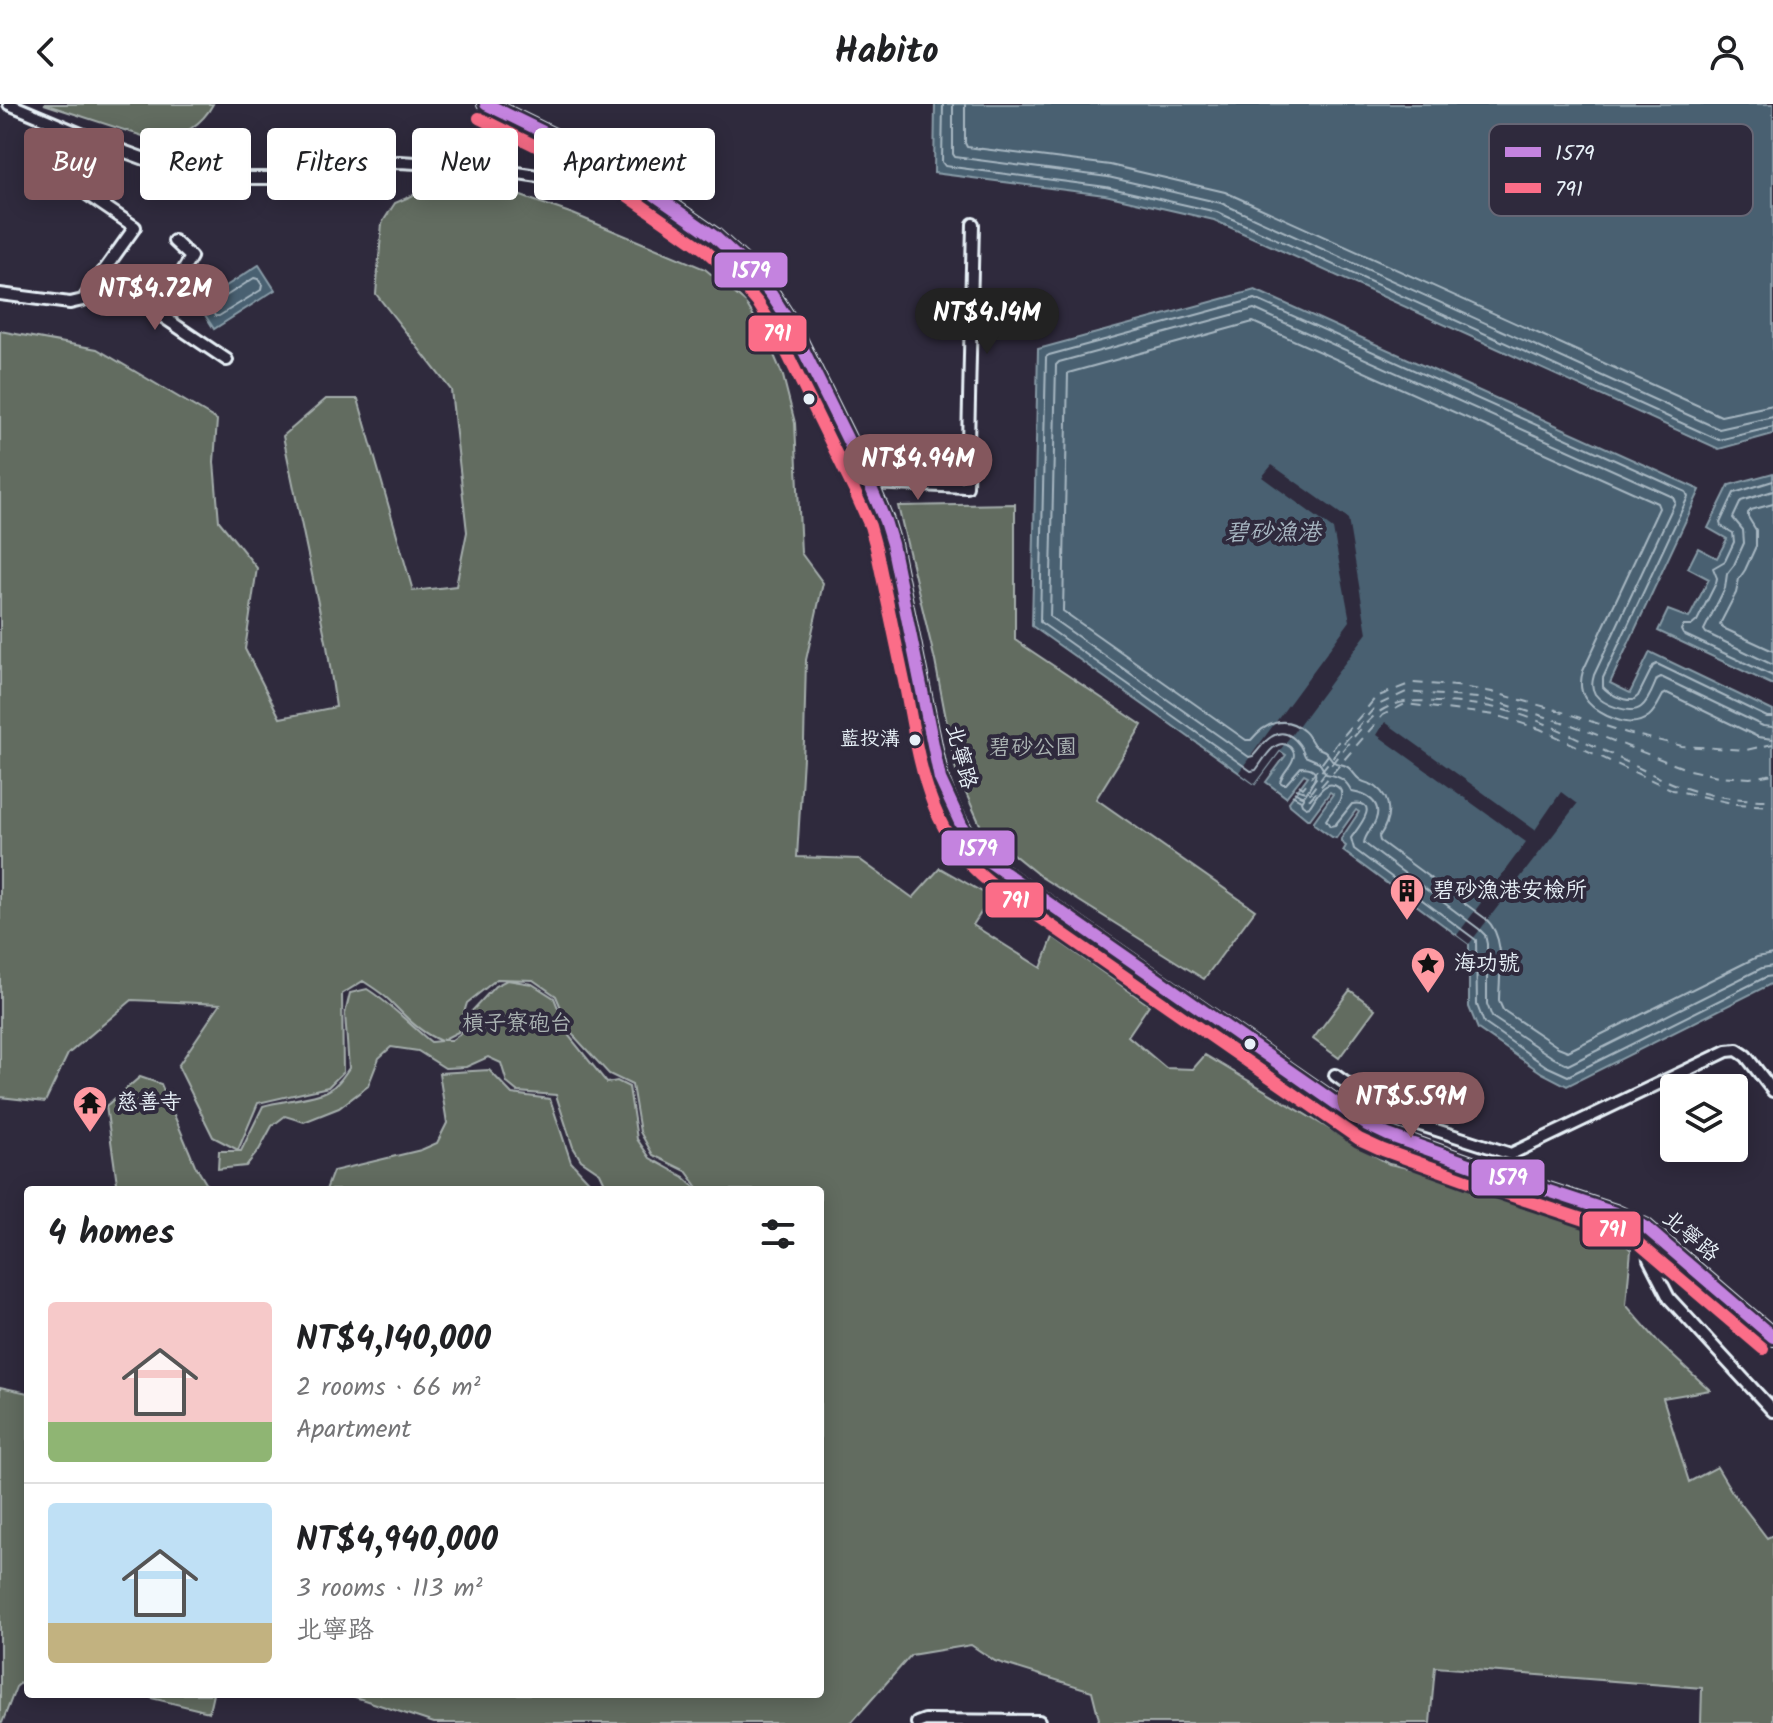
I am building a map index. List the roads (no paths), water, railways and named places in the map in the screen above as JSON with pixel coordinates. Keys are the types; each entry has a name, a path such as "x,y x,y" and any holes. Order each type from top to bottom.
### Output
{"main road":[{"name":"北寧路","path":"486,104 536,128"},
{"name":"北寧路","path":"662,200 715,237 761,282 791,325 869,483 892,544 940,779 971,844 980,854 1075,924 1367,1125 1494,1173 1615,1213 1645,1227 1770,1330"}],"street":[{"path":"9,104 153,162 238,178 296,178 349,166 399,162 470,166 534,175"},
{"path":"0,294 70,303 83,300 135,227 95,200"},
{"path":"869,483 967,487 973,224"},
{"path":"158,314 191,257 174,241"},
{"path":"101,275 227,360"},
{"path":"1335,1075 1405,1120 1511,1154 1727,1051 1737,1050 1746,1056 1773,1091"},
{"path":"1645,1227 1649,1259 1669,1298 1773,1411"},
{"path":"917,1723 925,1720 1039,1722"}],"water":[{"path":"935,104 1773,104 1773,434 1719,449 1214,220 1105,195 934,173"},
{"path":"259,265 275,290 214,329 198,304"},
{"name":"碧砂漁港","path":"1255,290 1700,490 1610,683 1630,693 1650,652 1773,711 1773,983 1567,1086 1542,1073 1478,1029 1469,1007 1469,944 1343,851 1346,846 1341,839 1359,812 1356,810 1336,838 1332,837 1314,821 1333,794 1330,792 1307,819 1289,802 1308,776 1304,774 1286,797 1266,782 1286,755 1280,751 1255,784 1032,626 1038,349"},
{"path":"1773,473 1773,685 1658,631 1668,610 1689,618 1709,579 1688,568 1698,548 1717,558 1727,539 1708,528 1729,485"}],"place":[{"name":"藍投溝","path":"915,740"},
{"name":"碧砂漁港安檢所","path":"1407,922"},
{"name":"海功號","path":"1428,995"},
{"name":"慈善寺","path":"90,1134"}],"park label":[{"name":"碧砂公園","path":"1033,748"},
{"name":"槓子寮砲台","path":"517,1024"}]}
